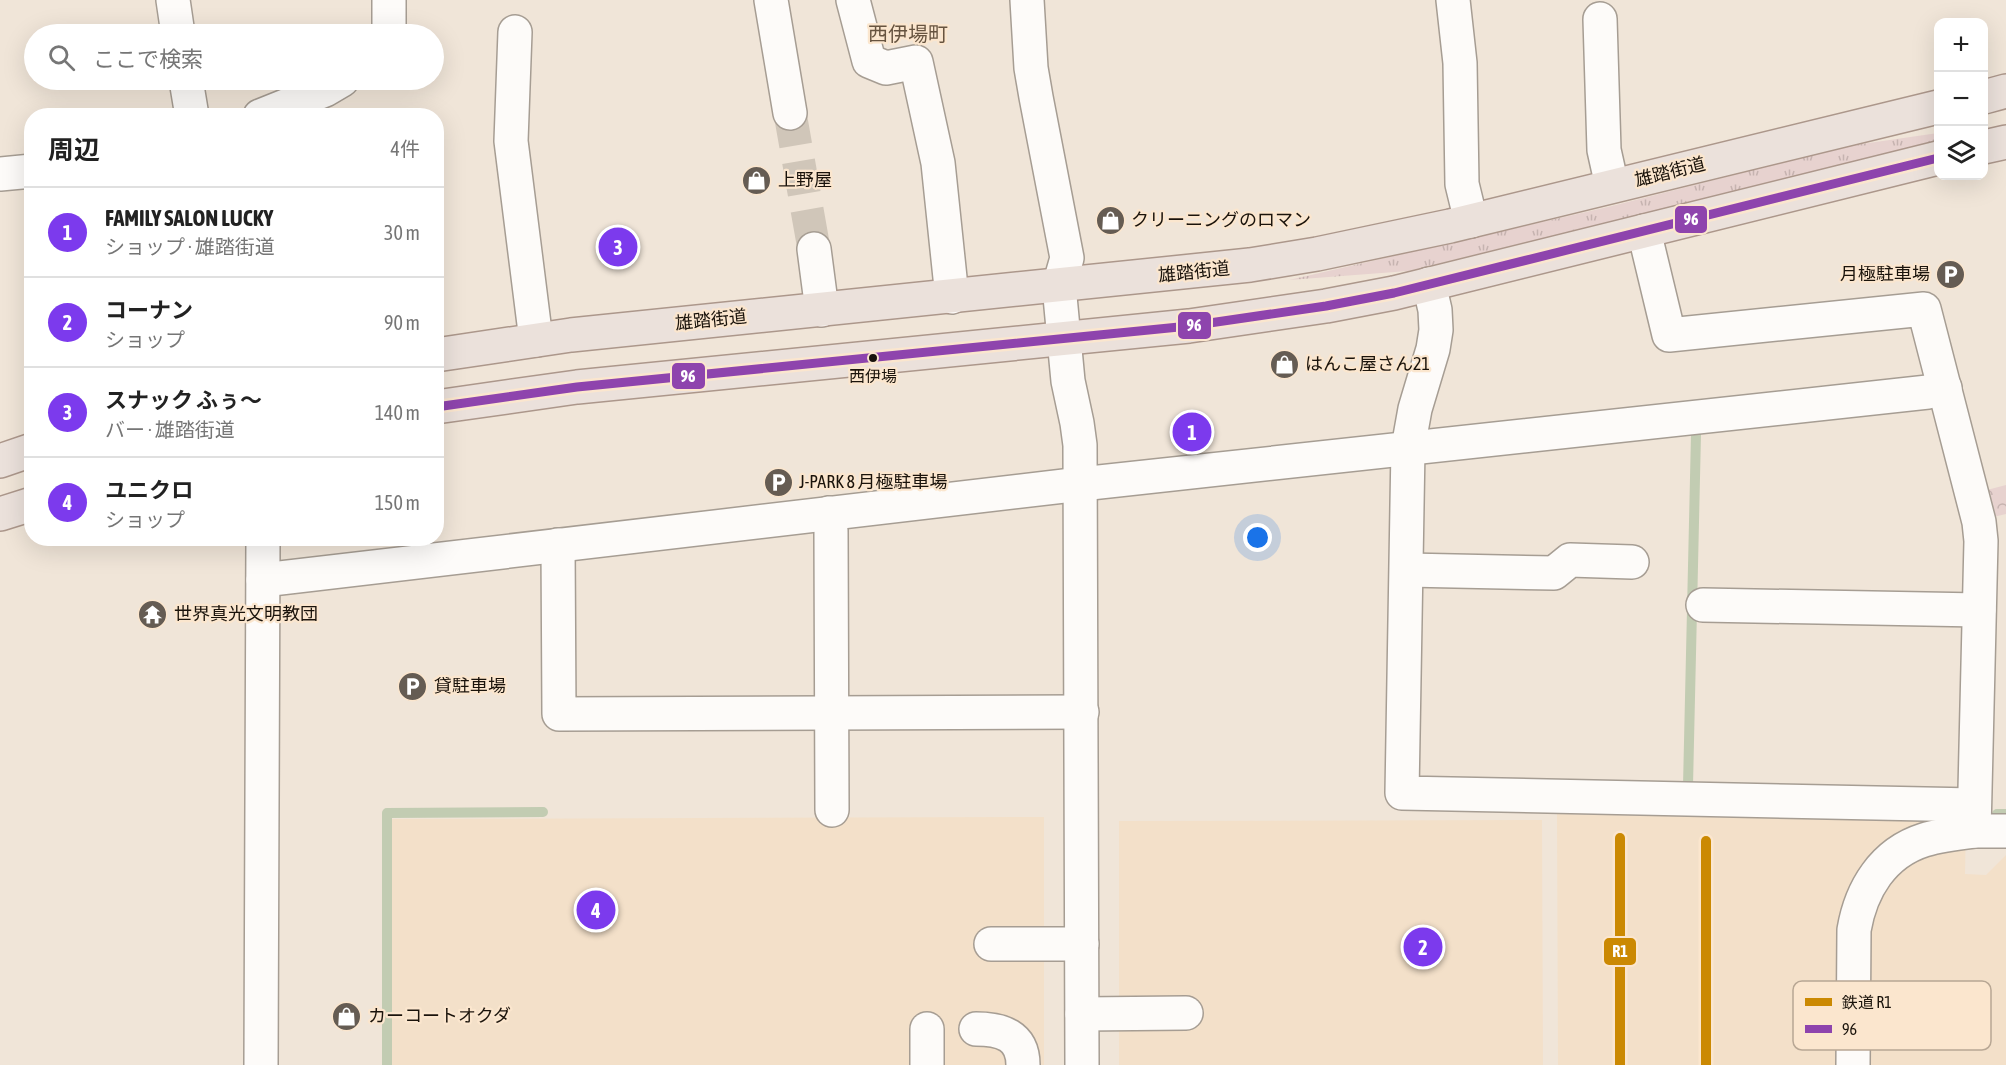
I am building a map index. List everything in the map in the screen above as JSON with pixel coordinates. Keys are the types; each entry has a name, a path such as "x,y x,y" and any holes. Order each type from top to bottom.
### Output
{"main road":[{"path":"1988,96 2006,91"},
{"name":"雄踏街道","path":"444,354 536,340 1250,265 1361,245 1472,221 1934,108"},
{"path":"1988,146 2006,142"},
{"path":"444,406 587,386 1189,326 1257,317 1429,284 1934,159"},
{"path":"0,461 24,453"},
{"path":"0,514 24,506"}],"street":[{"path":"173,0 177,24"},
{"path":"388,24 389,0"},
{"path":"771,0 790,113"},
{"path":"853,0 869,61 886,68 916,62 938,163 952,297"},
{"path":"1027,0 1031,68 1067,258 1059,286 1068,381 1077,423 1082,484 1082,1065"},
{"path":"1453,0 1460,63 1462,184 1472,221"},
{"path":"1600,20 1604,150 1612,186"},
{"path":"514,32 511,141 536,340"},
{"path":"188,90 191,108"},
{"path":"280,108 325,90"},
{"path":"0,174 24,172"},
{"path":"1644,231 1669,335 1924,309 1979,522 1974,818"},
{"path":"814,249 822,310"},
{"path":"1429,284 1435,310 1436,330 1433,349 1417,400 1408,448 1402,793 1974,818 2006,831"},
{"path":"263,580 1082,484 1928,392 1945,388"},
{"path":"829,513 831,531 832,810"},
{"path":"558,545 559,714 1082,712"},
{"path":"261,1065 263,546"},
{"path":"1407,570 1554,573 1570,560 1632,562"},
{"path":"1703,605 1979,610"},
{"path":"1854,981 1854,930 1857,910 1864,891 1875,874 1888,860 1905,848 1974,818"},
{"path":"992,944 1082,944"},
{"path":"1082,1014 1186,1013"},
{"path":"927,1029 927,1065"},
{"path":"976,1029 993,1029 1013,1038 1020,1047 1023,1065"},
{"path":"1853,1050 1853,1065"}],"shaded area":[{"path":"1557,814 1966,822 1965,874 1986,875 2006,855 2006,1065 1558,1065"},
{"path":"1044,817 1044,1065 392,1065 392,819"},
{"path":"1542,820 1543,1065 1119,1065 1119,821"}],"green space":[{"path":"1934,134 1934,143 1408,271 1289,280 1612,206 1848,146"},
{"path":"2006,485 2006,514 1989,518 1983,491"}],"waterway":[{"path":"1688,786 1696,434"},
{"path":"387,1065 387,813 543,812"},
{"path":"1997,814 2006,814"}],"tunnel":[{"path":"790,113 814,249"}],"rail line":[{"name":"R1","path":"1620,838 1620,1065"},
{"name":"R1","path":"1706,841 1706,1065"}],"transit line":[{"name":"96","path":"444,406 577,387 1189,326 1326,306 1394,293 1934,159"}],"place":[{"name":"上野屋","path":"757,180"},
{"name":"クリーニングのロマン","path":"1110,220"},
{"name":"スナック ふぅ～","path":"618,247"},
{"name":"月極駐車場","path":"1951,274"},
{"name":"西伊場","path":"873,358"},
{"name":"はんこ屋さん21","path":"1284,364"},
{"name":"FAMILY SALON LUCKY","path":"1192,432"},
{"name":"J-PARK 8 月極駐車場","path":"778,482"},
{"name":"世界真光文明教団","path":"153,614"},
{"name":"貸駐車場","path":"413,686"},
{"name":"ユニクロ","path":"596,910"},
{"name":"コーナン","path":"1423,947"},
{"name":"カーコートオクダ","path":"347,1016"}],"district":[{"name":"西伊場町","path":"908,34"}]}
